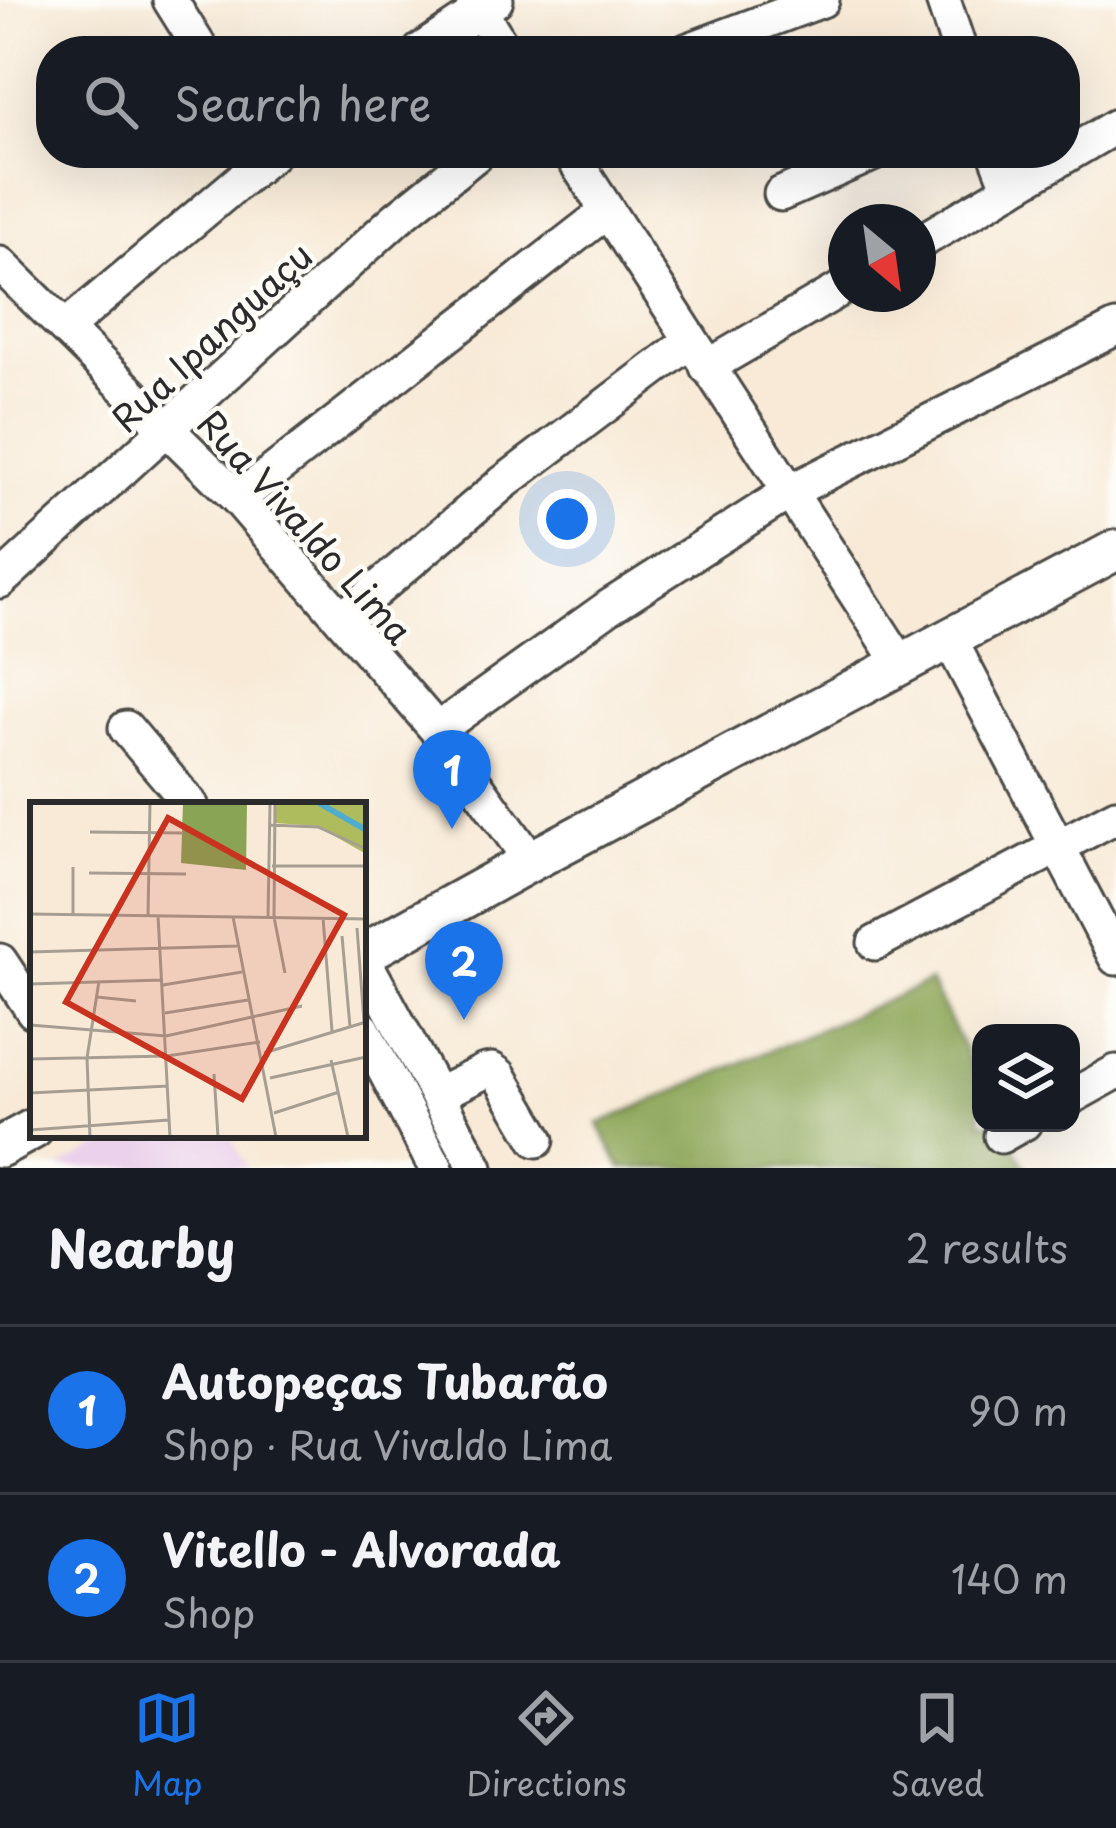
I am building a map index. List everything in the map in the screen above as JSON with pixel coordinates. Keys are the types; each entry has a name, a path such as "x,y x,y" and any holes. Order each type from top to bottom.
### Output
{"main road":[{"path":"366,954 531,861 1116,550"},
{"path":"0,1147 30,1131"}],"street":[{"path":"170,0 192,36"},
{"path":"726,36 823,0"},
{"path":"944,0 955,36"},
{"path":"440,36 483,3 498,36"},
{"path":"1080,147 1116,126"},
{"path":"65,328 255,168"},
{"name":"Rua Ipanguaçu","path":"0,580 396,219 459,168"},
{"path":"579,168 902,664"},
{"path":"781,194 841,168"},
{"path":"1002,168 1010,189"},
{"path":"936,232 1045,168"},
{"path":"238,499 607,212"},
{"name":"Rua Vivaldo Lima","path":"6,281 65,328 238,499 436,730 531,861"},
{"path":"342,619 503,483 699,354 828,294"},
{"path":"436,730 609,607 791,491 1116,328"},
{"path":"949,638 1116,958"},
{"path":"126,728 188,802"},
{"path":"875,943 1116,815"},
{"path":"0,961 30,1006"},
{"path":"366,962 476,1168"},
{"path":"366,1035 436,1168"},
{"path":"436,1095 492,1070 538,1141"},
{"path":"1080,1092 1116,1072"}],"shaded area":[{"path":"115,1138 232,1138 247,1168 58,1168"}],"green space":[{"path":"930,982 972,1064 972,1132 1007,1132 1026,1168 621,1168 598,1124"}],"place":[{"name":"Autopeças Tubarão","path":"452,829"},
{"name":"Vitello - Alvorada","path":"464,1020"}]}
